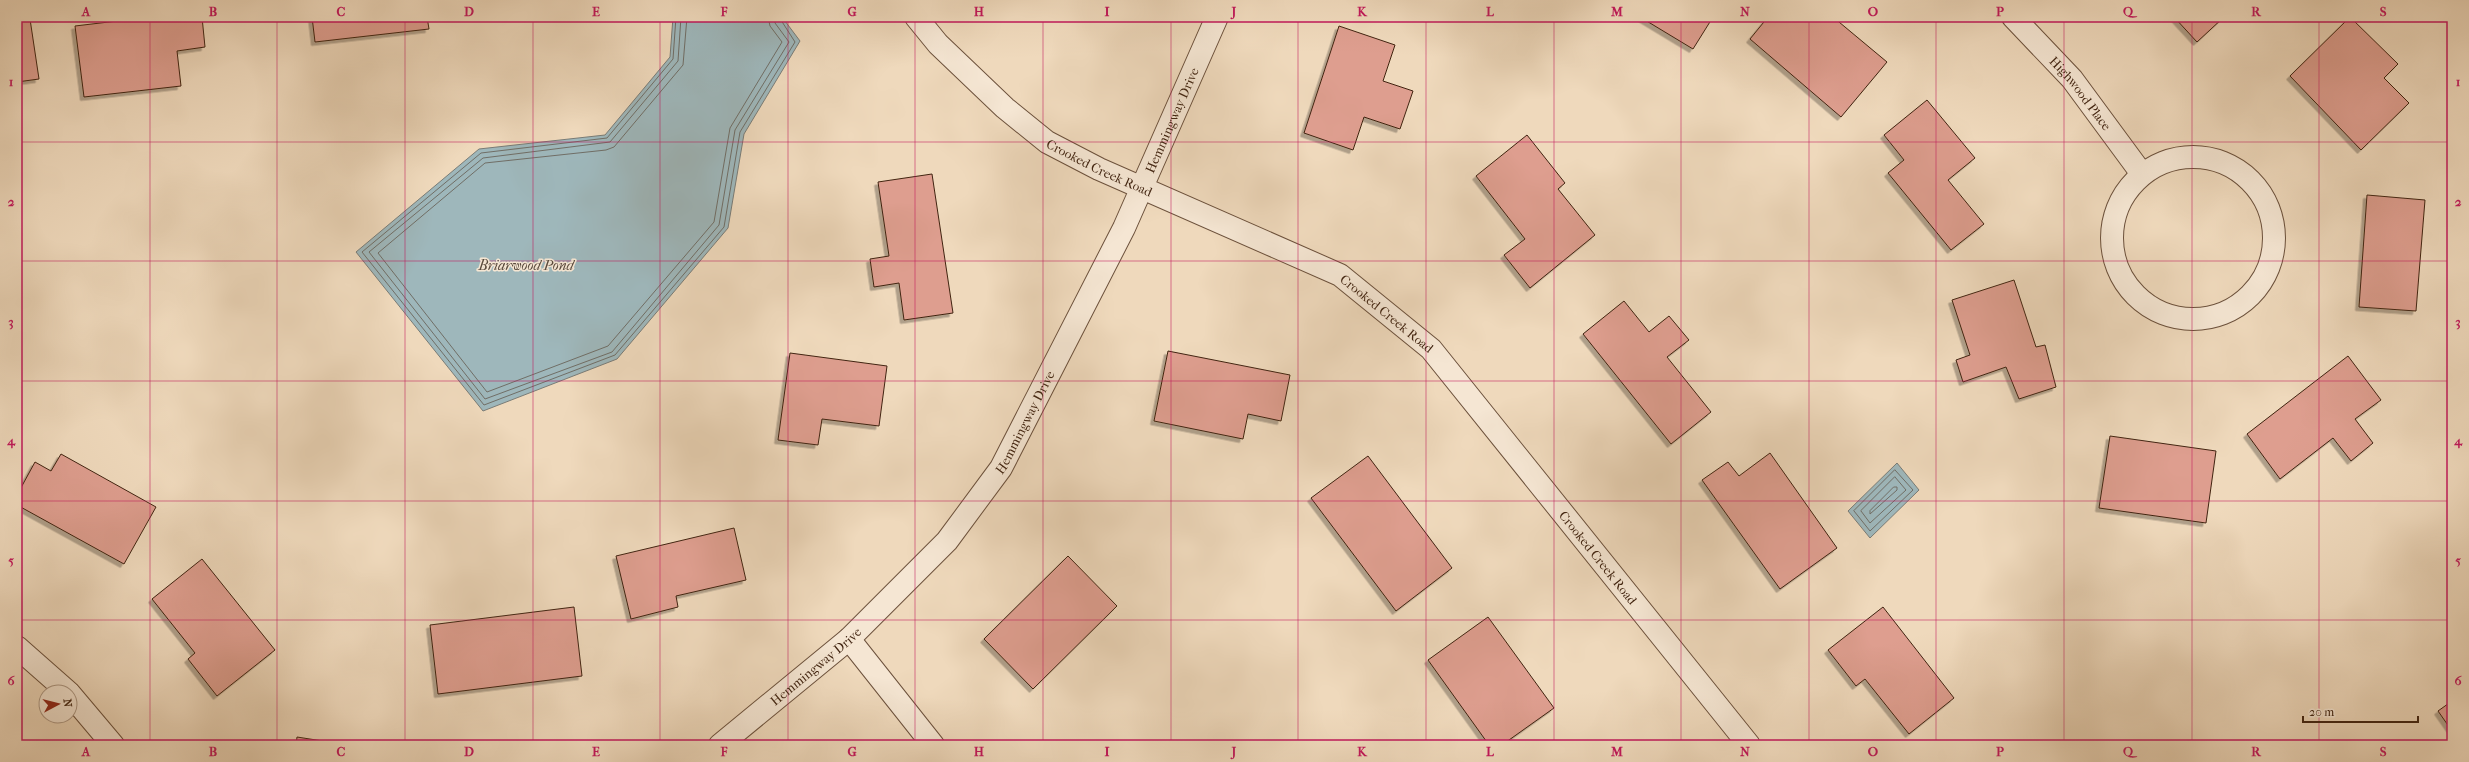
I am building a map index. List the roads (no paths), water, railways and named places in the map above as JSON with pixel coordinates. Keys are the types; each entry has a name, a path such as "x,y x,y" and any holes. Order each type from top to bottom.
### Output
{"street":[{"name":"Crooked Creek Road","path":"916,17 938,44 1004,108 1047,142 1099,169 1340,275 1431,349 1749,745"},
{"name":"Hemmingway Drive","path":"720,745 849,639 947,541 1001,468 1142,187 1217,17"},
{"name":"Highwood Place","path":"2013,17 2072,79 2142,174"},
{"path":"2180,157 2201,157 2222,162 2240,172 2255,186 2266,204 2273,224 2273,246 2268,267 2258,285 2244,301 2226,312 2206,318 2184,318 2164,313 2145,303 2130,288 2119,270 2113,250 2112,229 2117,208 2127,189 2142,174 2160,163 2180,157"},
{"path":"849,639 933,745"},
{"path":"17,647 59,684"},
{"path":"78,704 113,745"}],"water":[{"name":"Briarwood Pond","path":"673,17 782,17 800,41 744,134 728,228 617,359 483,411 356,252 479,149 605,135 670,57"},
{"path":"1897,463 1919,490 1870,538 1848,511"}]}
